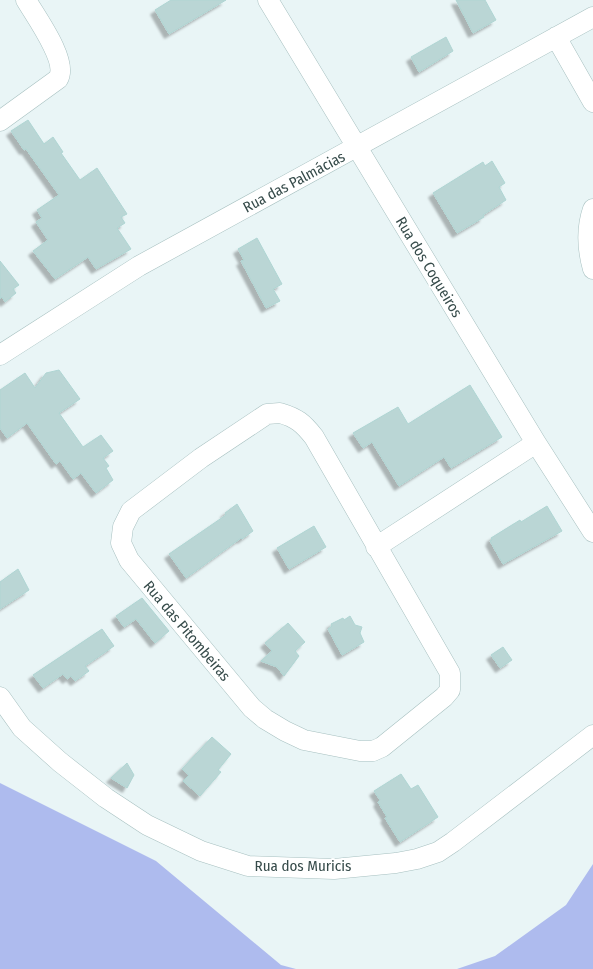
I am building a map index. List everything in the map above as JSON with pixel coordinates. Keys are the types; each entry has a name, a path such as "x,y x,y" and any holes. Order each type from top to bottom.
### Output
{"street":[{"path":"0,121 61,75 59,57 26,0"},
{"name":"Rua dos Coqueiros","path":"268,0 536,443 593,532"},
{"name":"Rua das Palmácias","path":"0,355 139,266 593,17"},
{"path":"556,38 593,102"},
{"path":"593,209 588,226 587,242 593,269"},
{"name":"Rua das Pitombeiras","path":"280,413 292,416 304,424 314,437 376,547 447,666 450,673 450,690 444,697 382,747 373,751 360,751 304,740 285,731 252,708 129,560 121,543 123,527 131,511 200,458 267,414 280,413"},
{"path":"376,547 536,443"},
{"name":"Rua dos Muricis","path":"0,697 22,728 60,762 106,798 147,825 201,851 248,866 334,869 396,864 431,854 453,842 593,735"}],"shaded area":[{"path":"0,783 156,861 281,965 296,969 0,969"},
{"path":"593,864 593,969 457,969 495,956 566,905"}],"building":[{"path":"171,0 226,0 169,34 155,10"},
{"path":"456,0 485,0 496,20 473,33"},
{"path":"446,37 453,51 419,72 411,57"},
{"path":"28,120 44,144 53,137 63,152 61,153 80,180 97,168 127,214 121,217 125,223 117,228 131,249 96,269 88,257 55,279 33,251 48,240 36,222 42,218 37,210 59,195 11,131"},
{"path":"492,161 505,183 499,187 506,200 483,215 484,217 457,233 433,193 483,162 485,166"},
{"path":"257,238 282,284 273,289 280,301 266,308 241,261 244,260 238,249"},
{"path":"0,261 19,285 13,289 16,293 5,302 2,297 0,299"},
{"path":"59,370 80,399 59,413 83,447 101,435 113,451 103,458 109,466 106,468 113,480 96,493 81,473 73,479 60,461 56,464 27,423 7,438 0,428 0,390 25,373 35,388 46,373"},
{"path":"470,385 502,437 451,468 444,457 399,486 372,442 363,448 353,433 398,407 408,424"},
{"path":"237,504 253,531 186,578 169,554 226,515 225,513"},
{"path":"547,506 562,531 503,564 490,541 492,540 491,538"},
{"path":"314,526 326,547 289,569 277,548"},
{"path":"18,569 29,590 0,609 0,582"},
{"path":"142,598 169,631 155,643 136,619 124,627 116,616"},
{"path":"350,616 355,625 362,627 360,633 364,642 342,655 328,629 332,626 331,624"},
{"path":"288,623 305,642 295,651 299,656 284,676 277,667 261,661 272,651 265,643"},
{"path":"102,629 114,646 85,666 89,671 75,681 71,676 67,679 63,674 43,688 33,675"},
{"path":"503,647 512,660 500,668 491,655"},
{"path":"212,737 231,754 218,770 221,772 200,796 183,781 189,775 182,769"},
{"path":"127,763 134,775 127,788 111,778"},
{"path":"401,774 411,789 418,785 438,817 400,842 385,818 387,817 374,791"}]}
